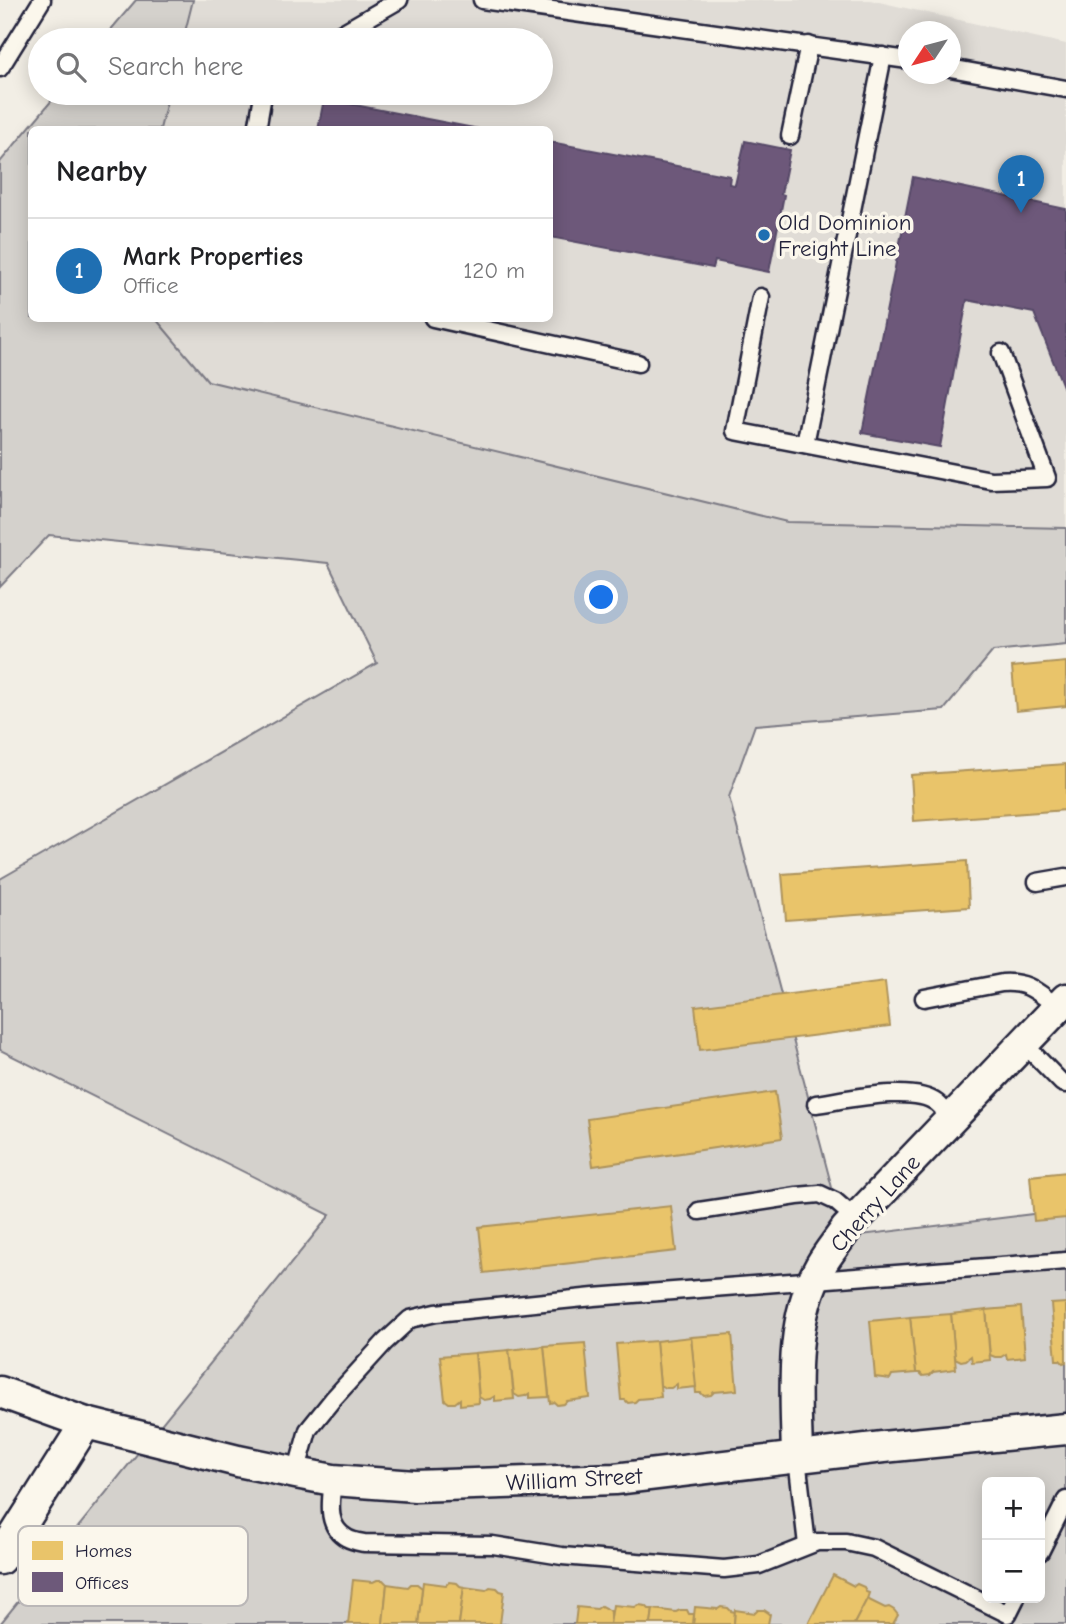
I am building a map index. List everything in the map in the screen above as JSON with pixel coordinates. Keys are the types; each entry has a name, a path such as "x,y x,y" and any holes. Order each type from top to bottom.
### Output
{"street":[{"name":"Cherry Lane","path":"797,1458 796,1352 803,1307 820,1266 846,1229 1062,1003"},
{"name":"William Street","path":"0,1392 86,1423 238,1461 333,1480 415,1486 615,1479 883,1447 1066,1429"},
{"path":"21,1526 86,1423"},
{"path":"0,1559 18,1531"}],"lane":[{"path":"0,68 42,0"},
{"path":"350,28 398,0"},
{"path":"482,0 898,58"},
{"path":"790,136 809,45"},
{"path":"805,444 883,56"},
{"path":"961,70 1066,89"},
{"path":"258,126 261,105"},
{"path":"761,297 735,431 991,480 1047,478 1001,353"},
{"path":"451,322 638,363"},
{"path":"1037,881 1066,877"},
{"path":"924,998 1015,982 1062,1003"},
{"path":"1024,1044 1066,1084"},
{"path":"816,1104 887,1094 912,1094 936,1101 951,1120"},
{"path":"699,1211 820,1194 835,1201 856,1219"},
{"path":"296,1473 308,1430 385,1342 410,1319 436,1313 569,1299 1066,1261"},
{"path":"1066,1429 1066,1435"},
{"path":"797,1458 807,1545"},
{"path":"333,1480 330,1506 336,1529 347,1538 364,1544 493,1545 562,1556 724,1569 759,1565 817,1542 846,1542 874,1548 982,1601"},
{"path":"1045,1542 1066,1500"},
{"path":"986,1603 1008,1614 1014,1603"}],"shaded area":[{"path":"136,0 193,0 186,28 112,28"},
{"path":"193,0 870,0 1066,44 1066,528 787,522 208,381 159,322 553,322 553,126 161,126 166,105 553,105 553,28 186,28"},
{"path":"48,105 166,105 161,126 30,126"},
{"path":"28,129 28,322 159,322 208,381 787,522 1066,528 1066,644 993,651 944,710 755,725 729,797 845,1237 1066,1210 1066,1624 0,1624 18,1602 18,1606 248,1606 248,1526 79,1526 330,1215 0,1050 0,879 377,663 328,563 49,535 0,587 0,162"}],"building: Homes":[{"path":"1066,662 1066,706 1016,711 1012,667"},
{"path":"1066,764 1066,810 914,821 911,775"},
{"path":"967,861 969,907 786,920 782,874"},
{"path":"885,982 890,1026 700,1050 695,1006"},
{"path":"775,1092 782,1138 593,1166 587,1119"},
{"path":"1066,1172 1066,1218 1034,1221 1030,1176"},
{"path":"671,1206 676,1251 484,1273 479,1227"},
{"path":"1066,1303 1066,1362 1063,1363 1056,1360 1051,1304"},
{"path":"1021,1307 1025,1357 1007,1359 1006,1354 1001,1357 990,1355 986,1310"},
{"path":"986,1310 990,1360 972,1362 971,1356 961,1361 955,1358 951,1314"},
{"path":"951,1314 956,1369 923,1376 916,1373 910,1317"},
{"path":"910,1317 916,1373 892,1375 890,1379 875,1377 870,1321"},
{"path":"732,1334 737,1390 714,1392 704,1396 696,1393 691,1337"},
{"path":"691,1337 696,1387 677,1389 677,1384 665,1388 660,1385 656,1341"},
{"path":"656,1341 661,1397 638,1399 628,1403 621,1400 616,1344"},
{"path":"585,1343 590,1398 557,1405 550,1403 544,1346"},
{"path":"544,1346 549,1397 530,1398 530,1393 519,1397 514,1394 509,1350"},
{"path":"509,1350 514,1399 495,1401 495,1396 484,1400 479,1397 475,1353"},
{"path":"475,1353 479,1403 460,1405 460,1399 449,1403 445,1400 440,1356"},
{"path":"833,1575 854,1586 857,1584 864,1587 869,1593 867,1599 854,1624 808,1624"},
{"path":"353,1580 383,1580 387,1584 383,1624 348,1624"},
{"path":"423,1582 446,1585 449,1582 464,1587 459,1624 418,1624"},
{"path":"387,1584 408,1587 417,1584 422,1588 418,1624 383,1624"},
{"path":"464,1587 486,1590 490,1587 504,1592 500,1624 459,1624"},
{"path":"867,1599 894,1610 898,1615 893,1624 854,1624"},
{"path":"613,1605 639,1605 653,1609 651,1624 610,1624"},
{"path":"601,1606 611,1611 610,1624 575,1624 577,1607 597,1609"},
{"path":"695,1607 728,1608 735,1612 734,1624 693,1624"},
{"path":"653,1609 676,1612 687,1610 689,1614 694,1614 693,1624 651,1624"},
{"path":"735,1610 755,1613 764,1610 770,1614 768,1624 734,1624"}],"building: Offices":[{"path":"323,105 355,105 463,126 319,126"},
{"path":"745,141 790,150 769,272 715,261 713,268 553,238 553,143 730,176 729,184 735,185"},
{"path":"913,177 1066,209 1066,394 1034,313 967,300 940,447 862,433"}],"place":[{"name":"Mark Properties","path":"1021,213"},
{"name":"Old Dominion Freight Line","path":"764,235"}]}
